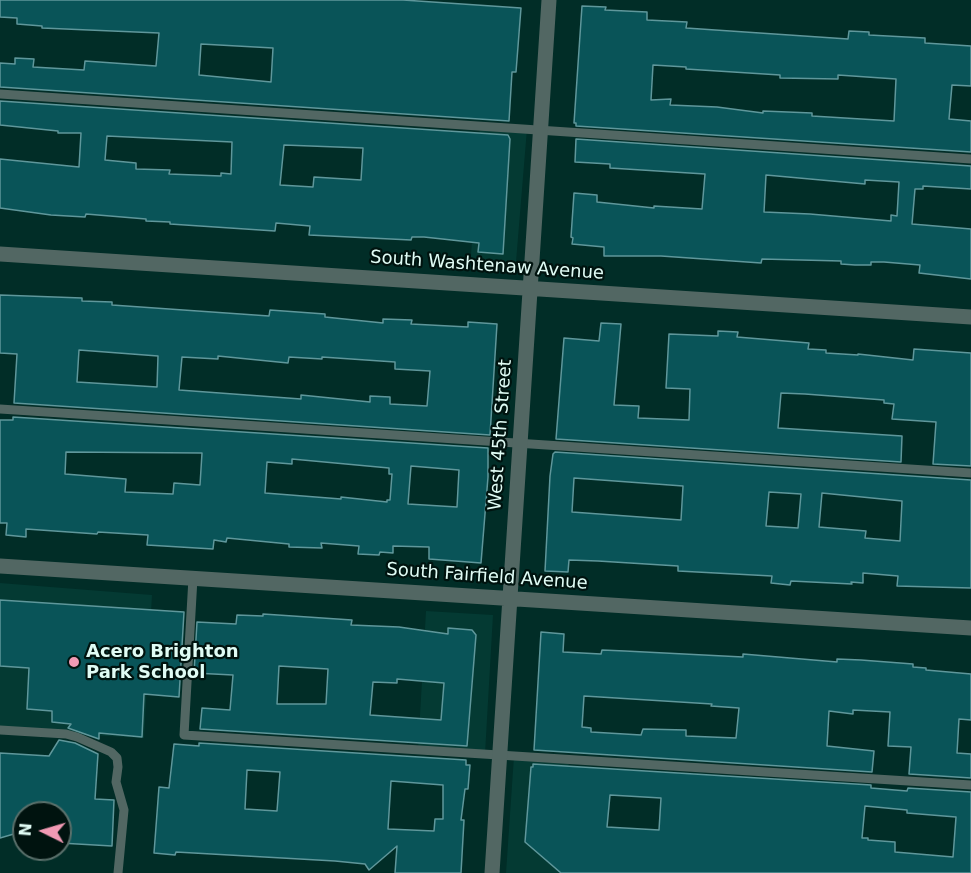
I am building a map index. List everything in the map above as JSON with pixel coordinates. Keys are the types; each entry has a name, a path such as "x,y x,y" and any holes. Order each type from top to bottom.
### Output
{"street":[{"name":"West 45th Street","path":"492,873 549,0"},
{"name":"South Washtenaw Avenue","path":"0,254 971,317"},
{"name":"South Fairfield Avenue","path":"0,566 971,628"}],"lane":[{"path":"0,94 971,159"},
{"path":"0,409 971,473"},
{"path":"193,578 184,735 971,785"},
{"path":"0,730 66,734 111,752 117,758 116,782 124,810 118,873"}],"shaded area":[{"path":"480,126 527,129 515,274 470,269"},
{"name":"Acero Brighton Park School","path":"0,583 152,595 144,738 0,730"},
{"path":"426,611 493,615 485,754 418,750"},
{"path":"514,756 569,760 560,873 506,873"}],"building":[{"path":"0,0 403,0 521,8 516,72 512,72 509,121 0,87 0,63 15,64 15,58 34,59 33,67 84,70 85,61 156,66 159,33 42,28 42,26 17,24 17,18 0,17","holes":["201,44 273,48 271,82 199,75"]},
{"path":"582,6 606,7 605,10 647,12 647,20 687,22 686,28 848,39 849,31 869,32 869,35 925,38 925,43 971,46 971,86 952,85 949,119 971,121 971,152 576,126 574,123","holes":["653,65 686,67 686,69 780,75 780,78 838,79 838,75 896,79 894,121 812,116 812,113 763,111 763,113 717,107 670,105 671,99 651,100"]},
{"path":"0,101 508,135 510,139 503,254 478,252 479,243 424,237 412,237 411,240 309,235 310,226 276,223 275,231 170,224 170,222 146,221 146,219 86,214 85,217 51,215 0,208 0,159 79,167 81,133 58,133 58,131 0,125","holes":["107,136 232,142 231,174 221,173 221,176 169,174 170,170 136,169 136,163 105,160","284,145 363,148 361,180 314,177 313,187 280,185"]},
{"path":"576,139 971,166 971,189 923,186 923,189 915,189 912,224 971,229 971,279 919,273 920,265 884,262 855,265 841,264 841,261 762,259 761,263 661,256 604,256 604,247 572,244 574,193 597,195 597,202 654,208 654,206 702,209 705,174 610,168 610,164 575,162","holes":["766,175 865,184 865,180 899,182 897,216 891,215 891,221 764,212"]},
{"path":"0,295 82,298 82,301 112,302 112,305 269,316 270,310 325,314 325,317 383,323 383,319 412,320 411,324 468,327 468,322 497,324 490,435 14,403 17,354 0,353","holes":["79,350 158,356 157,387 77,382","218,356 288,363 289,357 395,362 395,369 430,371 427,406 390,404 390,397 370,396 370,402 301,395 301,399 179,390 182,357 218,359"]},
{"path":"601,323 621,324 614,405 639,406 638,418 689,420 690,389 666,388 669,334 718,336 718,331 738,332 737,337 809,343 808,349 826,350 826,353 913,360 914,349 971,353 971,466 933,464 936,422 892,419 894,404 884,403 884,400 805,394 781,393 778,428 902,436 901,462 556,439 564,338 599,341"},
{"path":"13,417 488,448 481,563 429,559 429,547 393,546 393,553 380,552 379,555 358,554 359,546 321,543 322,548 289,547 289,544 227,538 226,542 214,540 213,549 147,545 148,535 26,529 26,537 6,535 7,523 0,523 0,420 13,420","holes":["66,452 202,453 200,485 174,483 173,494 125,492 126,479 65,474","292,459 389,468 389,474 392,474 390,500 387,502 265,493 267,462 292,464","411,466 459,470 457,507 408,504"]},
{"path":"555,452 971,480 971,588 897,586 898,576 863,573 863,583 791,581 790,585 771,583 772,576 678,571 678,566 598,561 569,560 568,572 545,571 553,454","holes":["574,478 683,486 681,520 572,512","769,492 801,494 798,528 766,526","822,493 902,501 900,541 865,538 866,531 819,527"]},
{"name":"Acero Brighton Park School","path":"0,600 184,612 179,697 144,694 142,737 99,733 99,739 68,728 71,724 52,722 52,711 27,709 29,668 0,666"},
{"path":"263,614 352,620 351,625 399,627 448,634 448,628 472,630 476,635 467,746 200,729 202,708 230,710 233,675 194,673 197,622 236,624 237,615 263,616","holes":["279,666 328,669 326,704 277,704","397,679 444,683 441,720 370,715 373,682 397,683"]},
{"path":"541,632 564,634 563,652 601,654 602,650 743,657 743,654 837,662 837,659 861,660 913,664 913,667 926,668 926,670 971,674 971,720 959,719 957,753 971,754 971,778 909,774 911,747 888,746 890,712 853,710 853,714 829,711 827,746 874,751 872,772 534,750","holes":["584,696 712,704 711,706 739,708 736,738 686,736 686,730 643,729 641,735 591,732 591,728 582,727"]},
{"path":"59,740 75,743 98,754 95,799 114,800 112,846 72,844 72,801 12,801 12,834 0,838 0,753 49,756"},
{"path":"199,743 466,760 466,765 470,765 468,789 465,789 461,820 464,820 461,873 395,873 397,846 369,870 365,864 335,861 176,852 175,855 154,853 159,787 169,788 174,744 199,746","holes":["247,770 280,772 277,811 245,809","391,781 443,785 443,819 435,819 434,831 388,829"]},
{"path":"533,764 871,785 871,788 907,791 908,788 971,792 971,873 561,873 525,842 531,767","holes":["610,795 661,798 659,830 607,827","865,806 907,810 907,813 956,817 953,857 895,852 895,842 862,838"]}],"place":[{"name":"Acero Brighton Park School","path":"74,662"}]}
